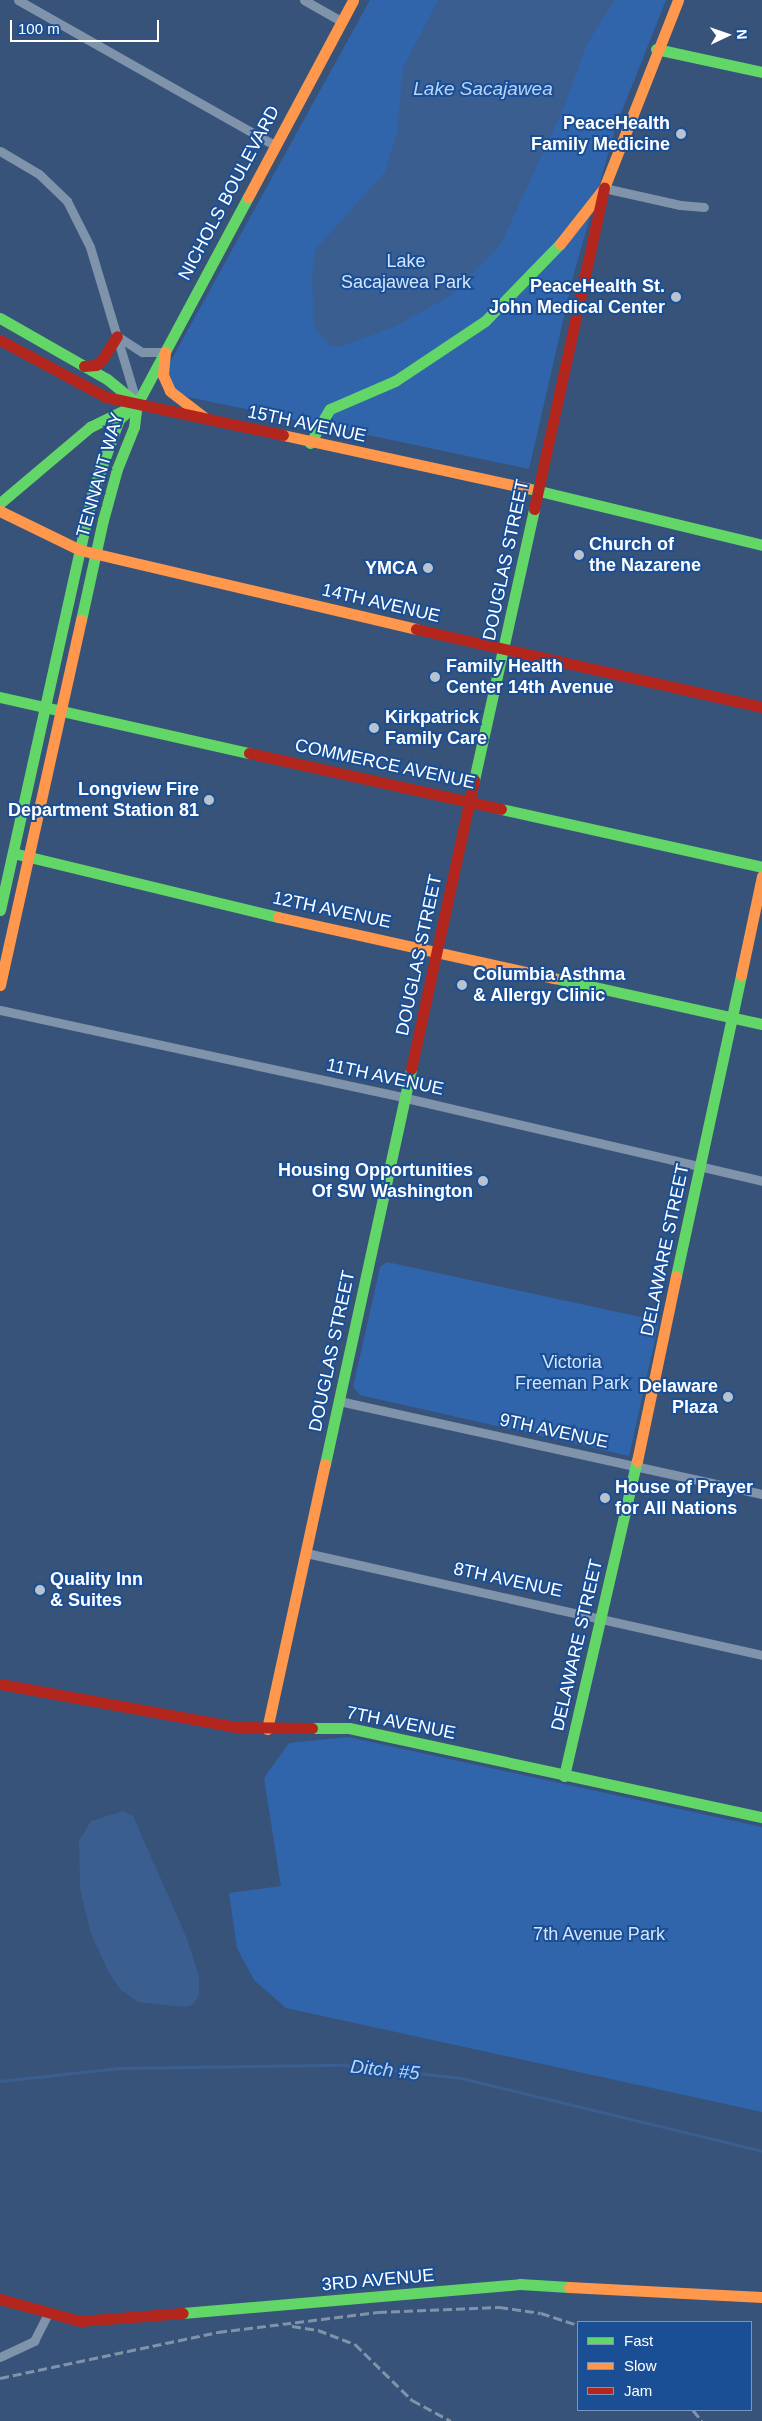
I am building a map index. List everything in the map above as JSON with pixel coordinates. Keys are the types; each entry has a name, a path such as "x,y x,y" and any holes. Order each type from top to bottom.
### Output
{"street":[{"path":"18,0 274,145"},
{"path":"304,0 341,21"},
{"name":"NICHOLS BOULEVARD","path":"137,404 353,0"},
{"path":"310,444 330,409 395,381 485,320 557,248 604,188 656,48 678,0"},
{"path":"656,48 762,72"},
{"path":"0,151 39,174 67,201 90,247 137,404"},
{"path":"604,188 680,205 704,207"},
{"name":"DOUGLAS STREET","path":"267,1730 604,188"},
{"path":"0,318 107,379 137,404"},
{"path":"116,336 142,352 165,352 163,374 170,391 209,421"},
{"path":"84,366 96,365 102,360 116,336"},
{"name":"15TH AVENUE","path":"0,340 106,397 310,444 539,491 762,545"},
{"path":"0,503 90,427 137,404"},
{"name":"TENNANT WAY","path":"0,910 80,550 102,461 119,420 137,404"},
{"name":"TENNANT WAY","path":"0,985 111,487 134,426 137,404"},
{"name":"14TH AVENUE","path":"0,511 80,550 762,707"},
{"name":"COMMERCE AVENUE","path":"0,697 762,867"},
{"name":"12TH AVENUE","path":"13,854 227,906 438,950 762,1024"},
{"name":"DELAWARE STREET","path":"564,1776 636,1465 762,876"},
{"name":"11TH AVENUE","path":"0,1010 406,1098 762,1181"},
{"name":"9TH AVENUE","path":"339,1401 762,1494"},
{"name":"8TH AVENUE","path":"306,1553 601,1617 762,1655"},
{"name":"7TH AVENUE","path":"0,1684 237,1728 267,1730 349,1728 564,1776 762,1817"},
{"name":"3RD AVENUE","path":"0,2299 48,2314 80,2321 335,2302 520,2284 762,2297"},
{"path":"0,2358 34,2341 48,2314"}],"green space":[{"name":"Lake Sacajawea Park","path":"370,0 666,0 616,126 574,273 529,469 188,397 174,391 167,378 168,366"},
{"name":"Victoria Freeman Park","path":"387,1262 659,1321 629,1456 360,1395 353,1387 380,1267"},
{"name":"7th Avenue Park","path":"348,1737 762,1827 762,2112 286,2008 254,1980 237,1948 229,1893 281,1886 264,1778 289,1743"}],"water":[{"name":"Lake Sacajawea","path":"438,0 615,0 587,44 563,109 501,244 450,296 396,326 340,347 330,346 314,326 312,274 316,249 385,172 397,132 403,68"},
{"path":"123,1811 133,1816 186,1936 199,1976 199,1995 193,2005 183,2007 138,2002 121,1990 109,1973 91,1934 80,1889 79,1841 91,1821"}],"waterway":[{"name":"Ditch #5","path":"0,2081 119,2068 344,2065 461,2078 762,2151"}],"railway":[{"path":"0,2378 218,2332 378,2312 499,2307 541,2313 577,2325"},
{"path":"292,2326 318,2330 355,2344 412,2400 451,2421"},
{"path":"694,2411 702,2421"}],"traffic: fast":[{"path":"656,49 762,72"},
{"path":"0,503 90,427 137,404 248,197"},
{"path":"310,443 330,409 395,381 485,321 560,244"},
{"path":"0,318 107,379 135,402"},
{"path":"0,910 93,491 119,419 137,404"},
{"path":"81,620 103,520 117,469 134,427 137,404"},
{"path":"527,488 762,545"},
{"path":"474,780 534,509"},
{"path":"0,697 249,753"},
{"path":"501,809 762,867"},
{"path":"13,853 278,917"},
{"path":"676,1276 741,975"},
{"path":"554,978 762,1024"},
{"path":"325,1464 411,1069"},
{"path":"564,1776 637,1461"},
{"path":"312,1728 349,1728 762,1817"},
{"path":"183,2313 520,2284 569,2287"}],"traffic: slow":[{"path":"248,197 353,0"},
{"path":"560,244 604,188 678,0"},
{"path":"165,352 163,375 170,391 205,418"},
{"path":"283,435 527,488"},
{"path":"0,511 80,550 416,629"},
{"path":"0,985 81,620"},
{"path":"741,975 762,876"},
{"path":"278,917 554,978"},
{"path":"637,1461 676,1276"},
{"path":"267,1729 325,1464"},
{"path":"569,2287 762,2297"}],"traffic: jam":[{"path":"534,509 604,188"},
{"path":"84,366 96,365 102,360 117,336"},
{"path":"0,340 106,397 283,435"},
{"path":"416,629 762,707"},
{"path":"249,753 501,809"},
{"path":"411,1069 474,780"},
{"path":"0,1684 237,1727 312,1728"},
{"path":"0,2299 80,2321 183,2313"}],"place":[{"name":"PeaceHealth Family Medicine","path":"681,134"},
{"name":"PeaceHealth St. John Medical Center","path":"676,297"},
{"name":"Church of the Nazarene","path":"579,555"},
{"name":"YMCA","path":"428,568"},
{"name":"Family Health Center 14th Avenue","path":"435,677"},
{"name":"Kirkpatrick Family Care","path":"374,728"},
{"name":"Longview Fire Department Station 81","path":"209,800"},
{"name":"Columbia Asthma & Allergy Clinic","path":"462,985"},
{"name":"Housing Opportunities Of SW Washington","path":"483,1181"},
{"name":"Delaware Plaza","path":"728,1397"},
{"name":"House of Prayer for All Nations","path":"605,1498"},
{"name":"Quality Inn & Suites","path":"40,1590"}]}
